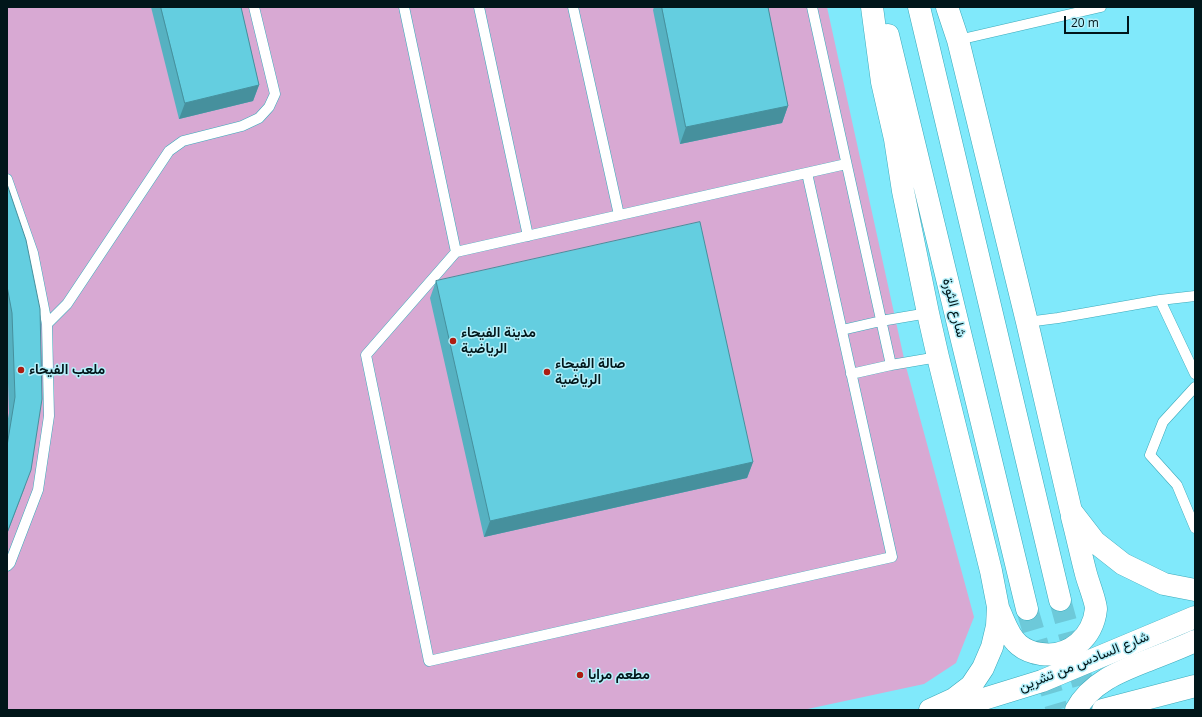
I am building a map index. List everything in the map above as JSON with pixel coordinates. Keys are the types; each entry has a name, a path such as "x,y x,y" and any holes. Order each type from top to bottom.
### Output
{"main road":[{"path":"872,7 882,82 895,139 903,191 928,313 991,571 998,607 1010,633 1019,645 1033,652 1051,655 1068,651 1083,640 1092,625 1096,607 1071,511 1027,322 958,40 947,7"},
{"name":"شارع الثورة","path":"881,7 1027,609"},
{"path":"919,7 1060,600"},
{"path":"1071,511 1095,542 1123,564 1164,584 1195,590"},
{"path":"930,710 954,699 971,686 992,647 997,626 998,607"},
{"name":"شارع السادس من تشرين","path":"948,710 1042,681 1195,617"},
{"path":"1076,710 1080,702 1095,687 1116,673 1195,641"},
{"path":"1103,710 1195,686"}],"lane":[{"path":"47,324 67,304 169,151 182,141 242,126 259,118 269,107 275,94 254,7"},
{"path":"404,7 456,252"},
{"path":"478,7 528,236"},
{"path":"573,7 619,215"},
{"path":"812,7 891,365"},
{"path":"958,40 1101,7"},
{"path":"807,173 892,557 429,661 366,355 456,252 846,164"},
{"path":"7,179 33,253 47,324 49,416 38,490 10,563 7,566"},
{"path":"1027,322 1160,300 1195,296"},
{"path":"1160,300 1195,374"},
{"path":"842,330 881,321 928,313"},
{"path":"852,374 891,365 938,357"},
{"path":"1195,386 1163,422 1150,455 1177,485 1195,528"}],"shaded area":[{"name":"مدينة الفيحاء الرياضية","path":"7,7 827,7 905,363 974,617 956,663 924,684 803,710 7,710"}],"building":[{"path":"161,7 241,7 259,85 185,103"},
{"path":"662,7 768,7 788,106 686,127"},
{"name":"ملعب الفيحاء","path":"7,184 26,240 40,309 42,399 31,470 7,533 7,446 15,397 12,313 7,286"},
{"path":"700,222 753,462 490,521 436,281"}],"tunnel":[{"path":"1060,600 1090,710"},
{"path":"1027,609 1057,710"}],"place":[{"name":"مدينة الفيحاء الرياضية","path":"453,341"},
{"name":"ملعب الفيحاء","path":"21,370"},
{"name":"صالة الفيحاء الرياضية","path":"547,372"},
{"name":"مطعم مرايا","path":"580,675"}]}
